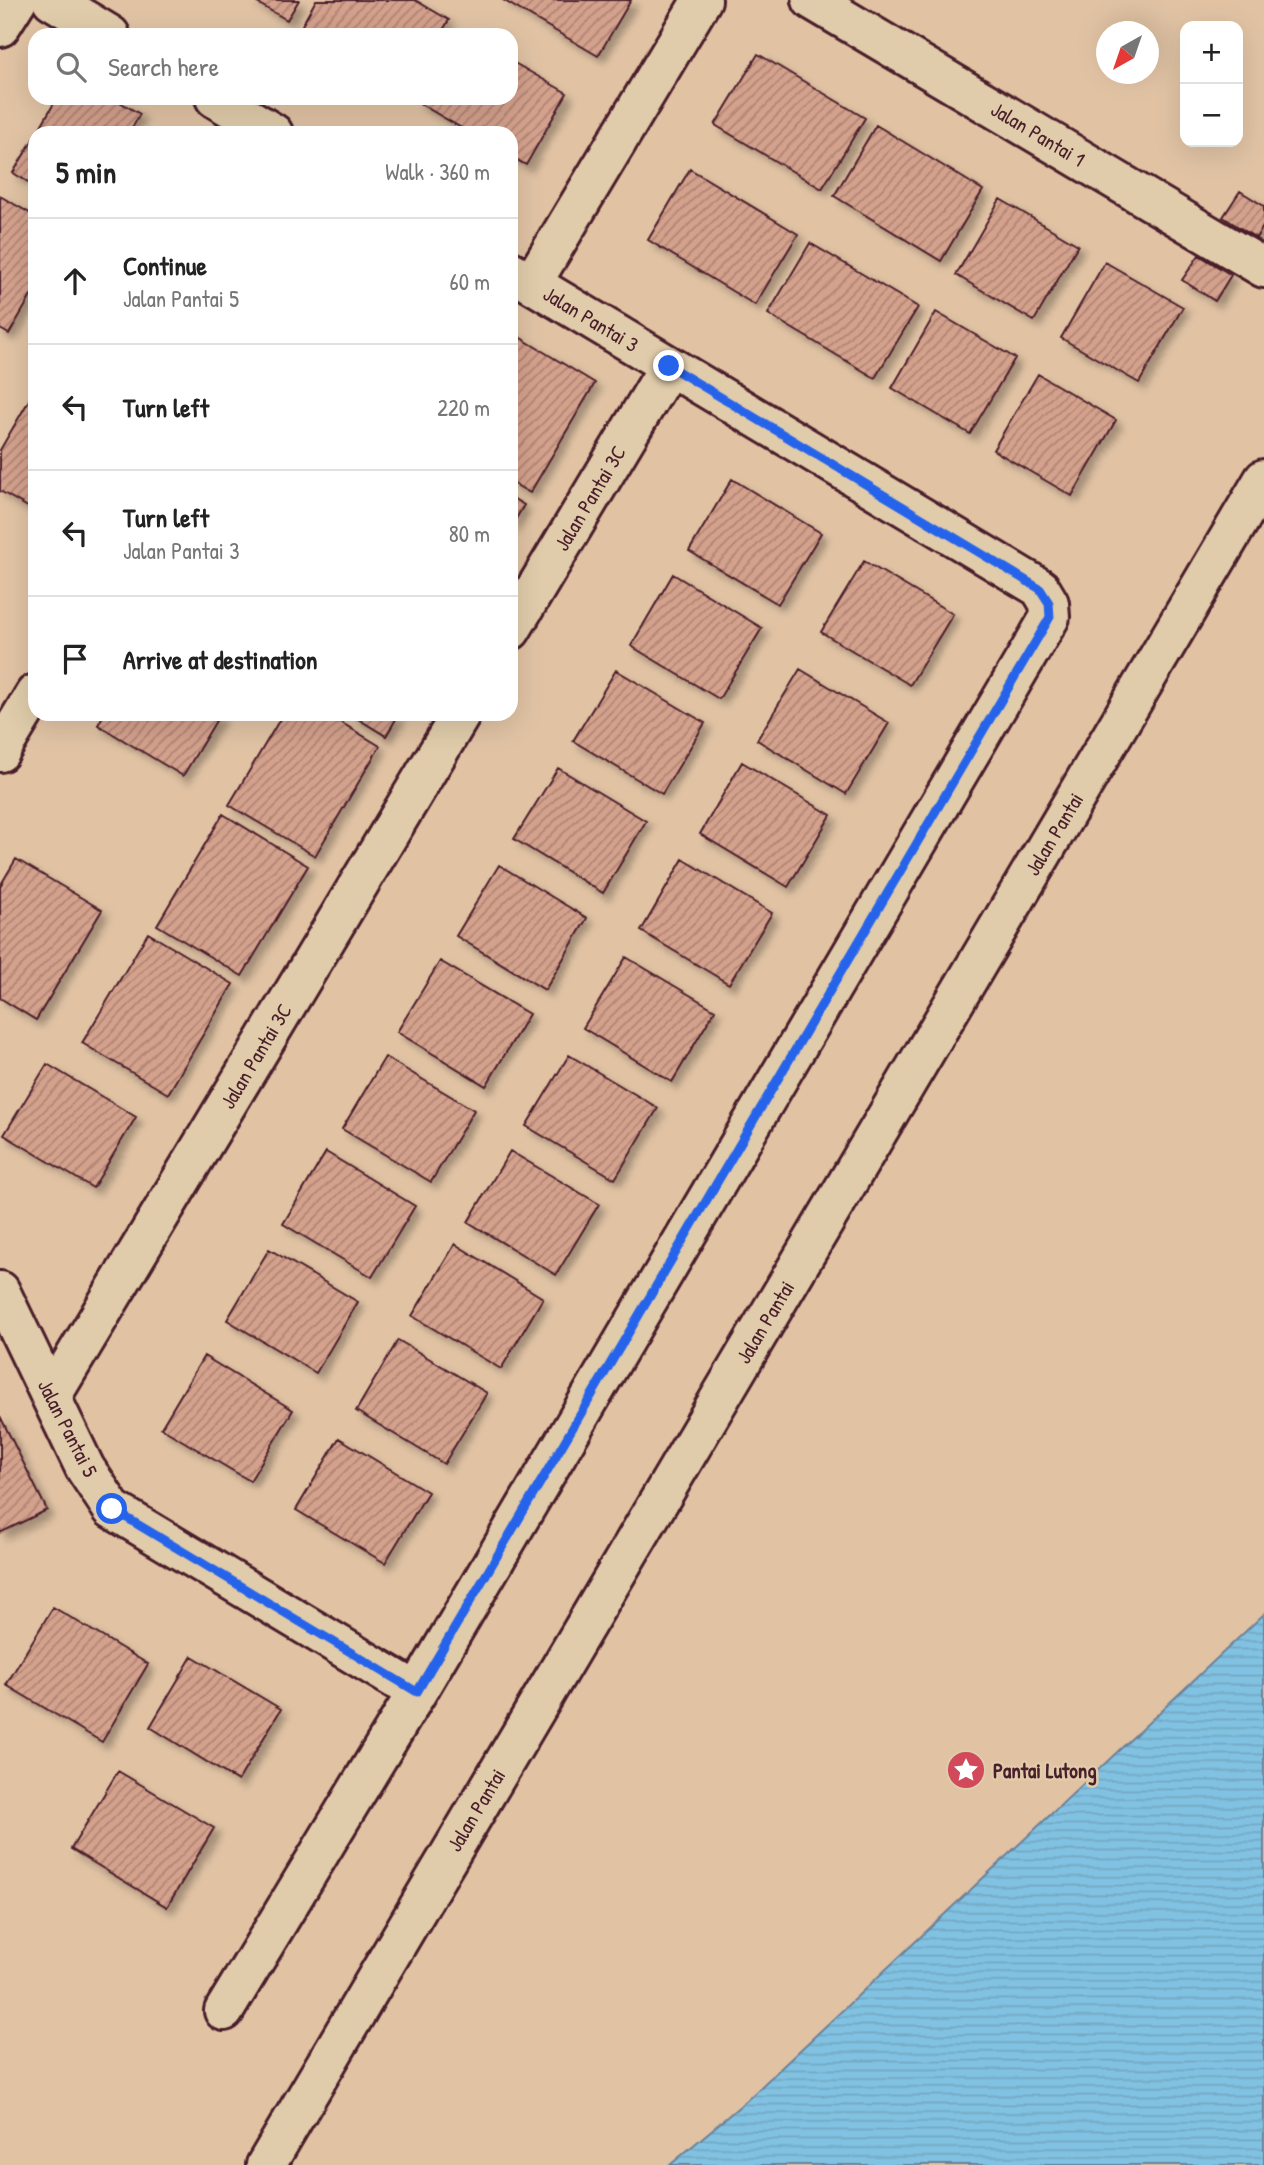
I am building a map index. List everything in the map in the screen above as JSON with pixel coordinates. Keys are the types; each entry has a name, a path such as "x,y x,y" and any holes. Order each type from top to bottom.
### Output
{"street":[{"path":"0,27 17,0"},
{"path":"52,0 98,28"},
{"path":"522,277 702,0"},
{"name":"Jalan Pantai 1","path":"812,0 1264,268"},
{"path":"227,105 261,126"},
{"name":"Jalan Pantai 3","path":"417,1692 1050,617 1049,603 1040,589 522,277"},
{"name":"Jalan Pantai 3C","path":"518,618 669,366"},
{"name":"Jalan Pantai","path":"265,2165 1264,479"},
{"path":"0,752 28,706"},
{"name":"Jalan Pantai 3C","path":"51,1397 457,721"},
{"name":"Jalan Pantai 5","path":"0,1291 85,1468 112,1509 417,1692"},
{"path":"224,2011 417,1692"}],"water":[{"path":"1264,1614 1264,2165 670,2165 747,2100"}],"building":[{"path":"252,0 299,0 287,20"},
{"path":"316,0 415,0 449,20 444,28 301,28"},
{"path":"503,0 631,0 598,56"},
{"path":"758,54 865,118 822,189 715,125"},
{"path":"518,65 567,93 526,165 518,161 518,126 458,126 422,105 518,105"},
{"path":"53,105 125,105 140,114 133,126 41,126"},
{"path":"876,125 983,190 941,261 834,196"},
{"path":"28,148 28,182 13,173"},
{"path":"690,169 798,234 755,305 648,240"},
{"path":"1240,191 1264,206 1264,225 1256,238 1223,217"},
{"path":"0,196 28,212 28,301 9,334 0,329"},
{"path":"1000,199 1078,245 1034,321 956,275"},
{"path":"810,243 918,307 875,378 768,314"},
{"path":"1199,255 1231,275 1215,301 1182,280"},
{"path":"1105,262 1183,307 1139,383 1061,338"},
{"path":"936,312 1015,358 970,434 892,388"},
{"path":"518,336 595,383 530,493 518,486"},
{"path":"1038,374 1116,420 1072,496 993,450"},
{"path":"28,402 28,507 0,491 0,450"},
{"path":"732,479 821,533 778,604 689,551"},
{"path":"518,501 524,505 518,515"},
{"path":"864,561 953,614 910,685 821,632"},
{"path":"673,574 762,628 719,699 631,646"},
{"path":"800,669 889,723 846,794 757,740"},
{"path":"616,670 705,723 662,794 573,741"},
{"path":"100,721 216,721 183,776 98,725"},
{"path":"279,721 339,721 380,746 315,856 229,805"},
{"path":"361,721 395,721 386,736"},
{"path":"742,762 831,815 788,887 700,834"},
{"path":"558,768 646,821 603,893 514,839"},
{"path":"223,814 308,866 242,976 157,925"},
{"path":"16,859 102,910 36,1020 0,998 0,886"},
{"path":"683,859 772,913 729,984 641,931"},
{"path":"499,865 587,918 545,990 456,936"},
{"path":"148,933 233,984 168,1094 82,1043"},
{"path":"626,957 715,1010 672,1082 583,1028"},
{"path":"440,961 529,1014 486,1086 397,1032"},
{"path":"569,1055 658,1108 615,1179 526,1126"},
{"path":"385,1057 474,1110 431,1182 342,1129"},
{"path":"47,1064 136,1117 93,1188 4,1135"},
{"path":"510,1151 599,1204 556,1275 468,1222"},
{"path":"326,1152 415,1206 372,1277 283,1224"},
{"path":"455,1244 543,1298 501,1369 412,1316"},
{"path":"269,1249 358,1302 316,1373 227,1320"},
{"path":"398,1340 487,1393 444,1464 356,1411"},
{"path":"204,1356 293,1410 250,1481 161,1428"},
{"path":"0,1416 47,1510 0,1533"},
{"path":"339,1438 428,1492 385,1563 296,1510"},
{"path":"53,1607 148,1664 102,1742 6,1685"},
{"path":"192,1656 281,1709 238,1781 150,1727"},
{"path":"118,1771 214,1828 167,1907 71,1849"}],"place":[{"name":"Pantai Lutong","path":"966,1770"}],"route":[{"path":"112,1509 417,1692 1050,617 1049,603 1040,589 669,366"}]}
